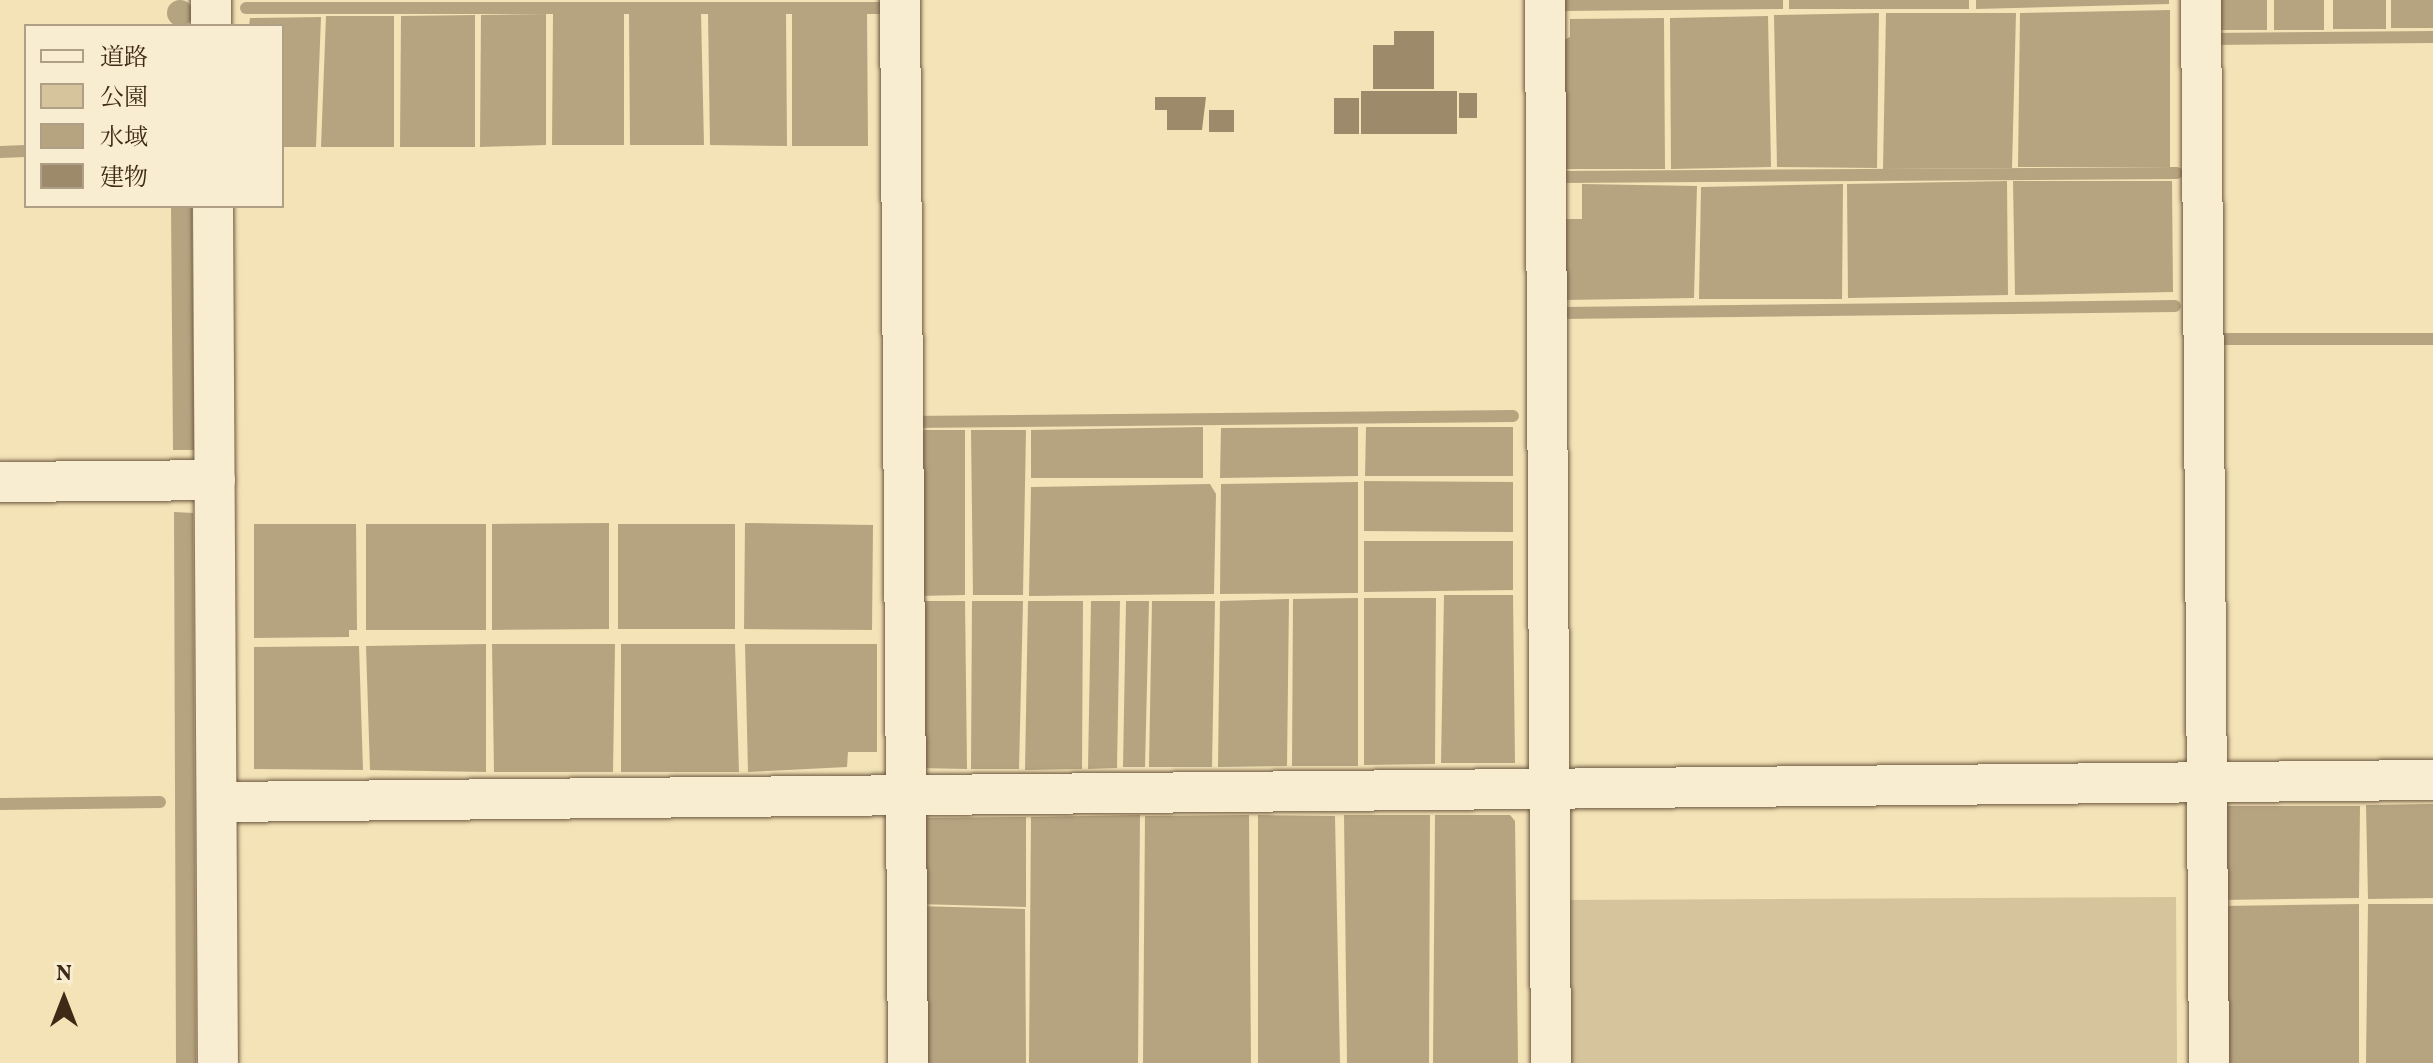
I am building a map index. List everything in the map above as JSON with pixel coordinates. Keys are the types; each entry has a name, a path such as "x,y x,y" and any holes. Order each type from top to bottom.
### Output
{"street":[{"path":"211,0 211,24"},
{"path":"900,0 908,1063"},
{"path":"1545,0 1551,1063"},
{"path":"2201,0 2209,1063"},
{"path":"213,208 219,802 218,1063"},
{"path":"0,482 215,480"},
{"path":"219,802 2433,780"}],"green space":[{"path":"2176,897 2177,1063 1563,1063 1562,900"}],"water":[{"path":"1562,0 1783,0 1783,9 1562,11"},
{"path":"1789,0 1969,0 1969,9 1789,9"},
{"path":"1976,0 2169,0 2169,4 1976,9"},
{"path":"2213,0 2267,0 2267,30 2213,30"},
{"path":"2274,0 2324,0 2324,30 2274,30"},
{"path":"2333,0 2386,0 2386,29 2333,29"},
{"path":"2391,0 2433,0 2433,28 2391,28"},
{"path":"175,1 185,1 192,8 192,18 186,24 174,24 168,18 168,8"},
{"path":"2170,10 2170,167 2018,167 2020,13"},
{"path":"553,13 624,13 624,145 552,145"},
{"path":"629,13 701,13 704,145 630,145"},
{"path":"708,13 786,13 787,146 710,145"},
{"path":"792,13 867,13 868,146 792,146"},
{"path":"1879,13 1877,168 1777,167 1774,15"},
{"path":"1886,13 2016,13 2012,168 1883,169"},
{"path":"546,14 546,145 480,147 481,15"},
{"path":"475,15 475,147 400,147 401,16"},
{"path":"326,16 394,16 394,147 321,147"},
{"path":"1768,16 1771,167 1671,169 1670,18"},
{"path":"321,17 316,147 284,147 284,24 249,24 250,18"},
{"path":"1664,18 1665,169 1559,169 1559,42 1570,37 1570,19"},
{"path":"2007,181 2008,295 1848,298 1847,184"},
{"path":"2013,181 2172,181 2173,292 2015,295"},
{"path":"1582,184 1697,186 1694,298 1564,300 1561,219 1582,219"},
{"path":"1843,184 1842,299 1699,299 1701,187"},
{"path":"171,208 192,208 194,450 173,450"},
{"path":"1203,427 1203,478 1031,478 1031,430"},
{"path":"1358,427 1358,476 1220,478 1221,428"},
{"path":"1366,427 1513,427 1513,476 1365,476"},
{"path":"913,430 965,430 965,595 916,596"},
{"path":"971,430 1026,430 1023,595 973,595"},
{"path":"1364,481 1513,482 1513,532 1364,531"},
{"path":"1358,482 1358,593 1220,594 1221,484"},
{"path":"1210,484 1216,494 1214,594 1029,596 1031,487"},
{"path":"174,512 193,513 196,1063 176,1063"},
{"path":"609,523 609,629 492,630 492,524"},
{"path":"745,523 873,525 872,630 744,629"},
{"path":"254,524 356,524 357,630 349,630 349,637 254,638"},
{"path":"366,524 486,524 486,630 366,630"},
{"path":"618,524 735,524 735,629 618,629"},
{"path":"1364,541 1513,541 1513,590 1364,592"},
{"path":"1444,595 1513,595 1515,763 1441,763"},
{"path":"1358,598 1358,766 1292,766 1293,599"},
{"path":"1364,598 1436,598 1435,764 1364,765"},
{"path":"1289,599 1287,766 1218,767 1220,601"},
{"path":"917,601 965,601 967,769 917,768"},
{"path":"972,601 1023,601 1019,769 971,769"},
{"path":"1028,601 1083,601 1082,769 1025,770"},
{"path":"1091,601 1120,601 1117,768 1088,769"},
{"path":"1126,601 1149,601 1145,767 1123,767"},
{"path":"1152,601 1215,601 1212,767 1149,767"},
{"path":"486,644 486,772 370,770 366,646"},
{"path":"492,644 615,644 613,772 494,772"},
{"path":"621,644 735,644 739,772 621,772"},
{"path":"745,644 877,644 877,752 848,752 847,767 748,772"},
{"path":"359,646 363,770 254,769 254,647"},
{"path":"2433,804 2433,898 2368,899 2366,805"},
{"path":"2222,806 2360,806 2359,898 2221,900"},
{"path":"1140,815 1138,1063 1029,1063 1031,817"},
{"path":"1249,815 1251,1063 1143,1063 1145,816"},
{"path":"1258,815 1335,816 1340,1063 1258,1063"},
{"path":"1344,815 1430,815 1429,1063 1347,1063"},
{"path":"1435,815 1510,815 1515,821 1518,1063 1433,1063"},
{"path":"1026,817 1026,907 917,904 917,818"},
{"path":"2359,904 2359,1063 2219,1063 2222,906"},
{"path":"2368,904 2433,904 2433,1063 2366,1063"},
{"path":"917,906 1025,909 1026,1063 917,1063"}],"building":[{"path":"1394,31 1434,31 1434,89 1373,89 1373,45 1394,45"},
{"path":"1361,91 1457,91 1457,134 1361,134"},
{"path":"1459,93 1477,93 1477,118 1459,118"},
{"path":"1155,97 1206,97 1202,130 1167,130 1167,110 1155,110"},
{"path":"1334,98 1359,98 1359,134 1334,134"},
{"path":"1209,110 1234,110 1234,132 1209,132"}],"waterway":[{"path":"246,8 882,8"},
{"path":"2212,39 2433,37"},
{"path":"0,152 24,151"},
{"path":"1559,177 2177,173"},
{"path":"1561,313 2175,306"},
{"path":"2217,339 2433,339"},
{"path":"909,422 1513,416"},
{"path":"0,804 160,802"}]}
